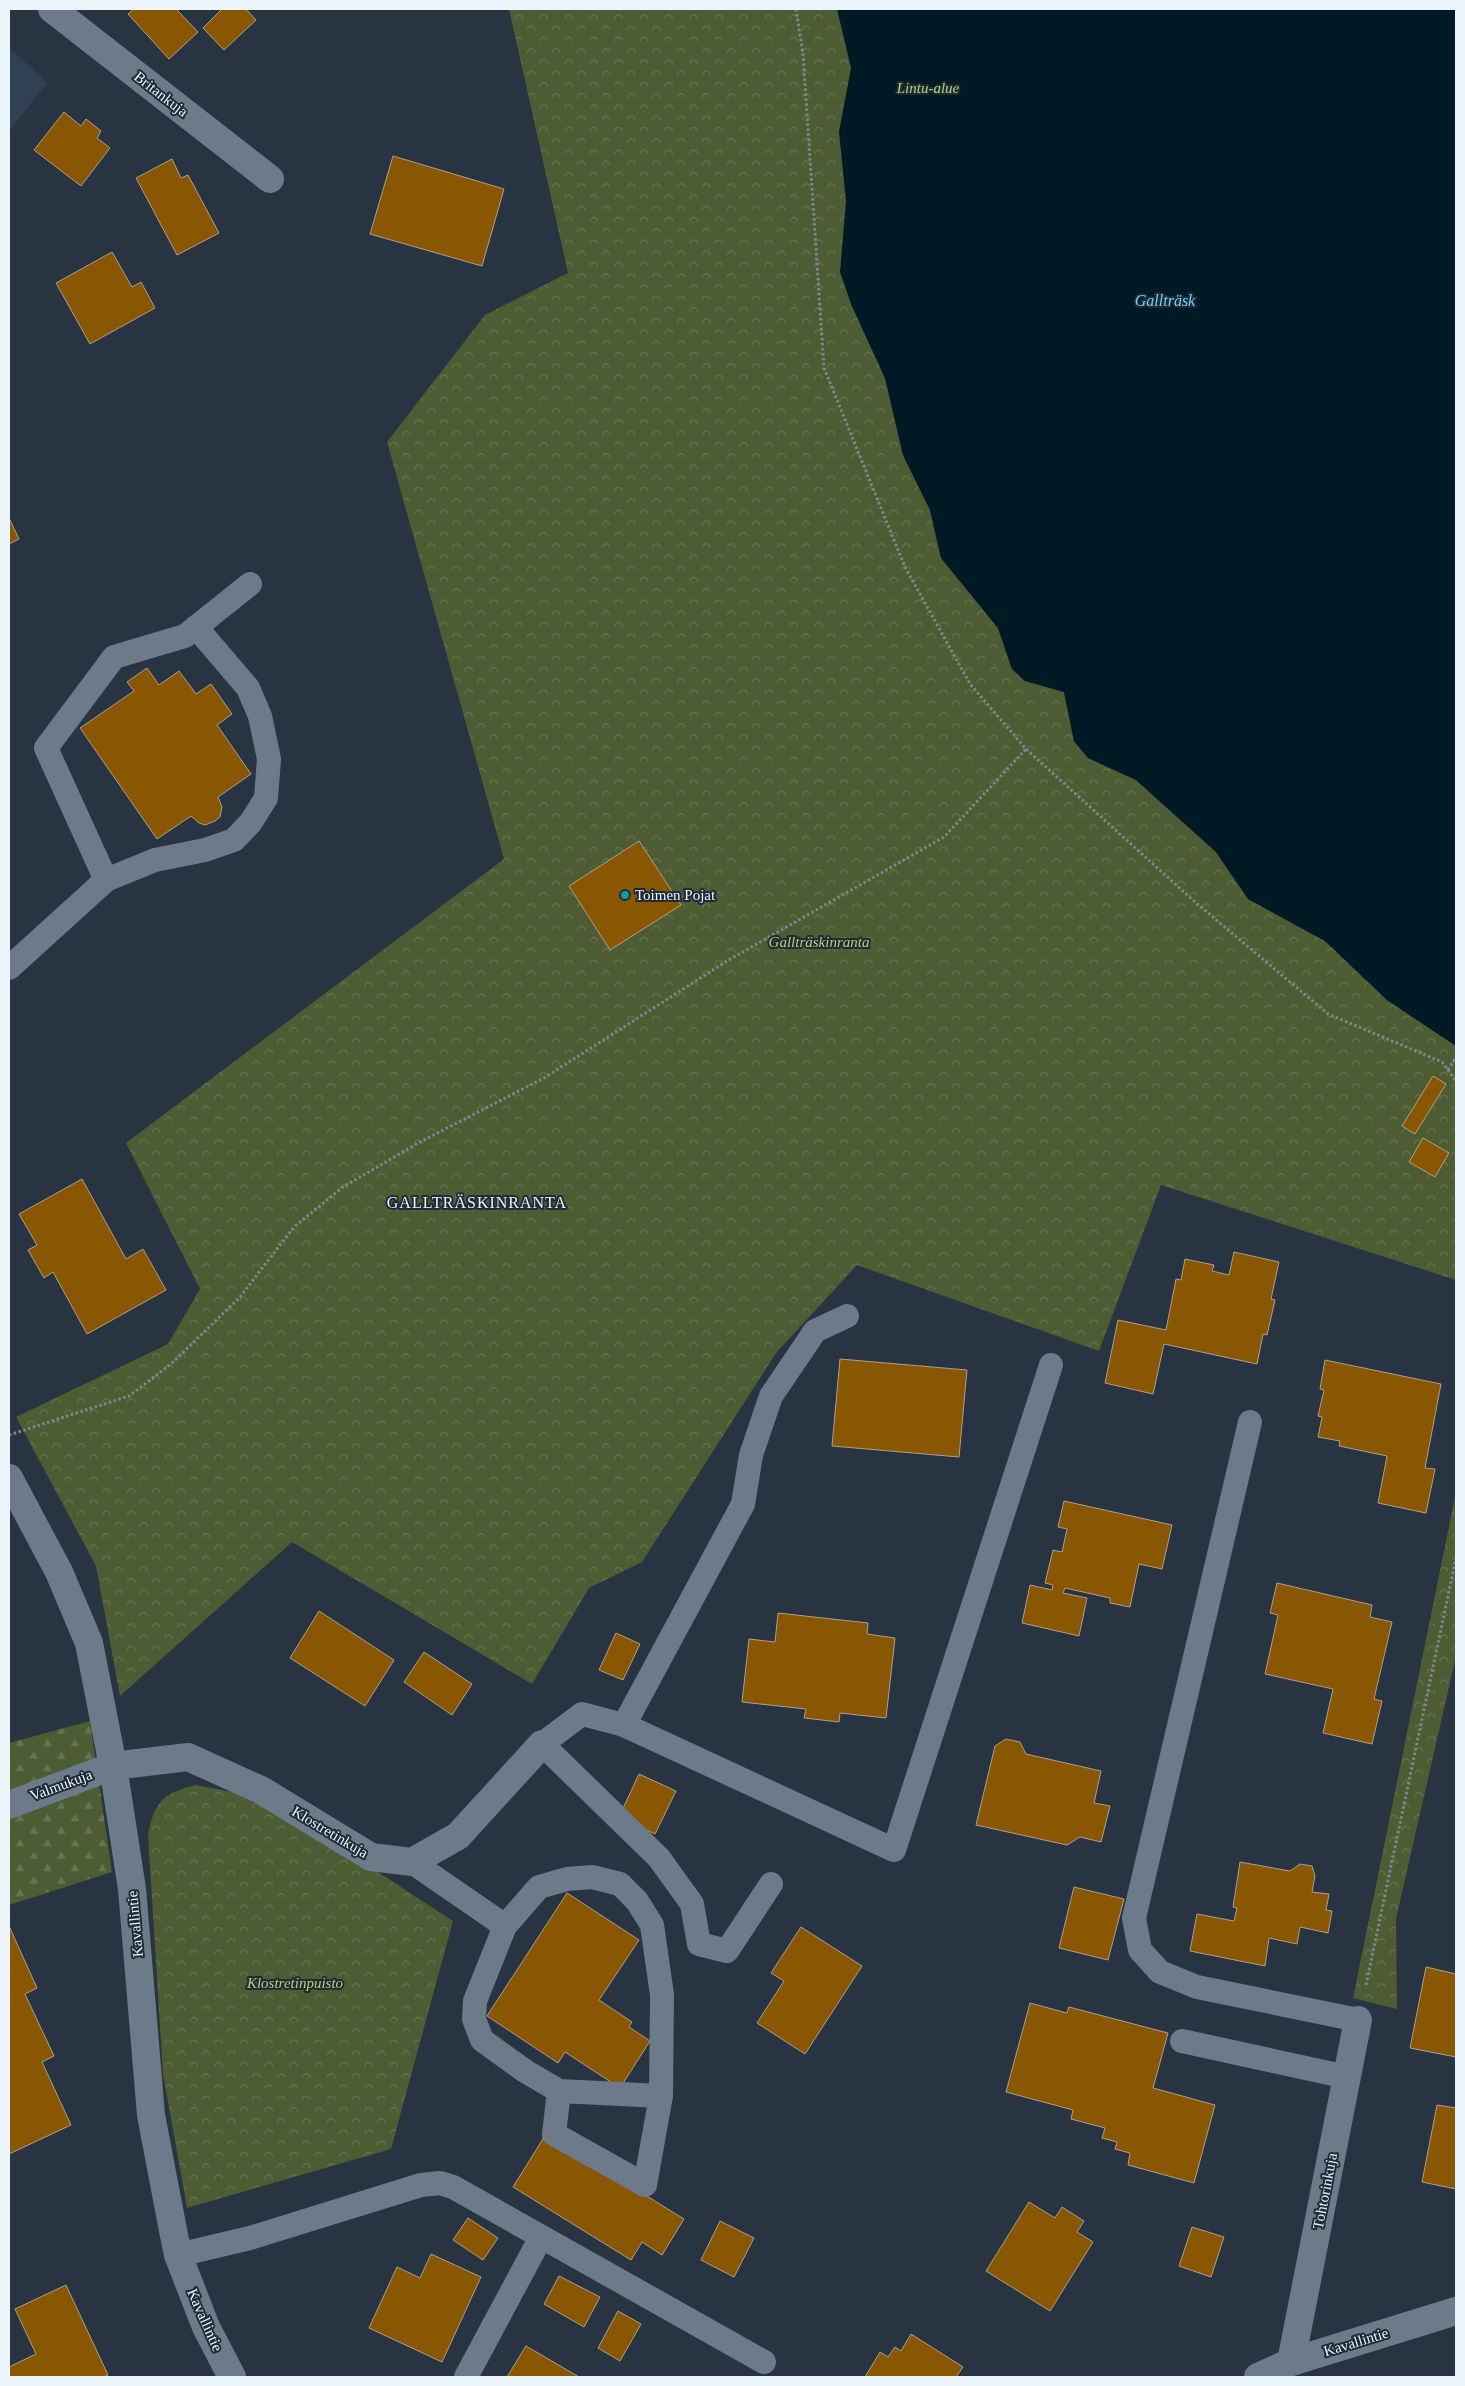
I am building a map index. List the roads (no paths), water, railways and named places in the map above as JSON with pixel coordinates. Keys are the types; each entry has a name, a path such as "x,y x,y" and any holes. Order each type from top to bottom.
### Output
{"street":[{"name":"Britankuja","path":"52,9 270,179"},
{"name":"Kavallintie","path":"9,1478 59,1572 89,1643 113,1766 132,1889 151,2115 178,2255 206,2326 232,2377"},
{"path":"412,1862 458,1836 542,1744"},
{"name":"Klostretinkuja","path":"113,1766 188,1757 261,1790 371,1858 412,1862"},
{"name":"Valmukuja","path":"9,1805 113,1766"},
{"name":"Tohtorinkuja","path":"1291,2362 1358,2020"},
{"name":"Kavallintie","path":"1258,2377 1291,2362 1456,2311"}],"lane":[{"path":"106,880 46,748 114,657 185,636 250,584"},
{"path":"9,968 106,880 155,860 205,850 234,840 250,822 266,798 269,759 260,716 248,688 196,627"},
{"path":"624,1725 743,1504 751,1455 771,1396 815,1331 846,1316"},
{"path":"771,1884 727,1951 698,1944 692,1904 658,1858 542,1744 582,1714 624,1725 894,1850 1051,1366"},
{"path":"1250,1422 1134,1918 1140,1950 1160,1972 1197,1987 1358,2020"},
{"path":"412,1862 504,1926"},
{"path":"559,2091 554,2134 645,2185 661,2096 662,1994 652,1925 637,1901 620,1884 592,1877 567,1879 539,1887 504,1926 475,2001 474,2019 482,2040 525,2072 559,2091 661,2096"},
{"path":"1182,2041 1347,2077"},
{"path":"178,2255 259,2235 420,2184 440,2182 453,2187 764,2362"},
{"path":"466,2377 541,2237"}],"water":[{"name":"Gallträsk","path":"837,9 1456,9 1456,1046 1387,1000 1325,941 1248,899 1216,852 1136,780 1088,758 1074,741 1064,692 1025,681 1012,669 998,628 941,558 930,510 903,455 885,378 851,304 840,272 846,201 839,132 851,68"}],"place":[{"name":"Toimen Pojat","path":"625,895"}],"district":[{"name":"GALLTRÄSKINRANTA","path":"477,1202"}],"park label":[{"name":"Lintu-alue","path":"928,88"},
{"name":"Gallträskinranta","path":"819,942"},
{"name":"Klostretinpuisto","path":"295,1983"}]}
